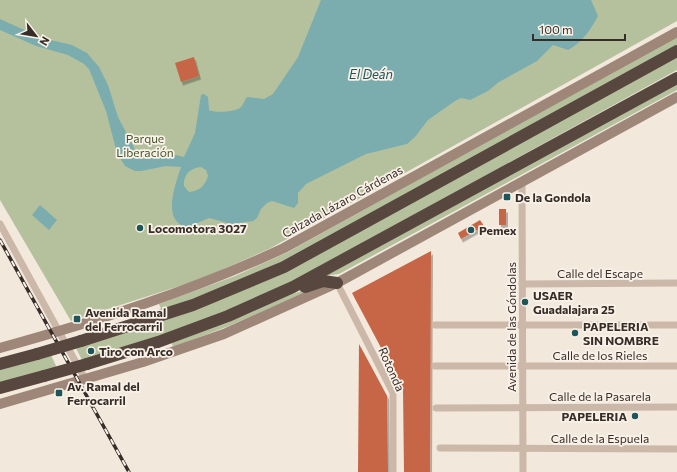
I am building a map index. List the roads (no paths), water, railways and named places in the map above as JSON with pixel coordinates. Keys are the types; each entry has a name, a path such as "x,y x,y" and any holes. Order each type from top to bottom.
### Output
{"highway":[{"path":"0,364 81,341 193,305 284,267 677,51"},
{"path":"0,388 87,364 158,342 228,316 271,297 356,253 677,78"},
{"path":"271,297 323,281 337,283"}],"main road":[{"name":"Calzada Lázaro Cárdenas","path":"0,348 59,332 178,293 239,269 284,248 677,32"},
{"path":"0,404 143,362 224,334 337,283 677,96"}],"street":[{"name":"Avenida de las Góndolas","path":"522,182 523,472"},
{"path":"0,224 85,379"},
{"name":"Rotonda","path":"337,283 393,393 393,472"},
{"name":"Calle del Escape","path":"522,284 677,283"},
{"path":"435,325 677,325"},
{"name":"Calle de los Rieles","path":"436,366 677,366"},
{"name":"Calle de la Pasarela","path":"436,408 677,407"},
{"name":"Calle de la Espuela","path":"440,448 677,449"}],"water":[{"name":"El Deán","path":"321,0 591,0 598,16 586,35 578,44 568,50 553,45 537,61 499,82 488,91 470,100 461,98 455,101 428,120 415,137 407,144 366,154 306,184 298,193 298,203 294,208 272,201 267,203 261,209 257,218 253,221 231,224 209,218 188,227 179,224 174,218 172,210 174,192 181,167 166,166 135,171 125,166 117,153 106,111 89,69 84,64 68,55 36,46 0,30 0,19 42,38 72,45 87,53 99,67 108,85 118,117 139,157 145,159 171,154 184,157 195,133 201,95 204,94 208,97 209,110 215,112 229,111 240,108 247,97 264,99 273,94 298,57","holes":["201,167 206,170 208,176 205,183 199,189 189,192 184,186 185,178 188,172"]},
{"path":"40,205 57,220 49,230 32,215"}],"railway":[{"path":"0,240 129,472"}],"place":[{"name":"De la Gondola","path":"507,197"},
{"name":"Locomotora 3027","path":"140,228"},
{"name":"Pemex","path":"471,230"},
{"name":"USAER Guadalajara 25","path":"525,302"},
{"name":"Avenida Ramal del Ferrocarril","path":"77,319"},
{"name":"PAPELERIA SIN NOMBRE","path":"575,333"},
{"name":"Tiro con Arco","path":"91,351"},
{"name":"Av. Ramal del Ferrocarril","path":"59,393"},
{"name":"PAPELERIA","path":"635,416"}],"park label":[{"name":"Parque Liberación","path":"145,145"}]}
